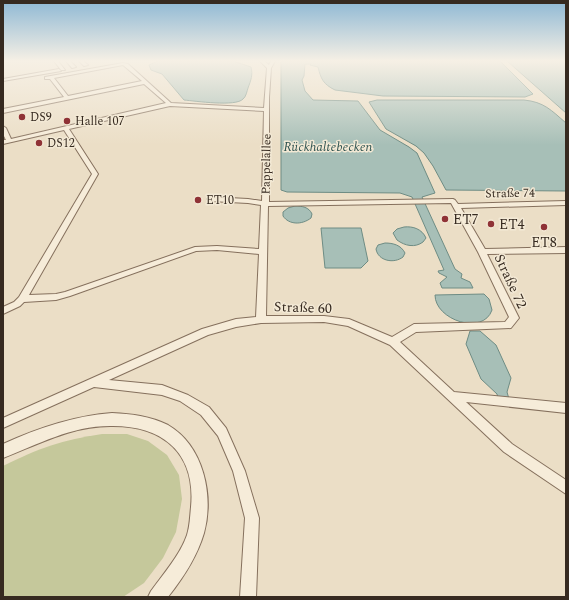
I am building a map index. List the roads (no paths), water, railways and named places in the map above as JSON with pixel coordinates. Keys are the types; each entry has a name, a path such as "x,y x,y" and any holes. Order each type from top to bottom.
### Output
{"street":[{"path":"60,89 67,98"},
{"path":"3,111 111,89"},
{"path":"153,89 170,104"},
{"name":"Pappelallee","path":"210,200 248,201 265,204 269,89"},
{"path":"3,128 6,142 170,104 267,110"},
{"path":"3,311 17,304 22,299 95,174 66,128"},
{"name":"Straße 74","path":"265,204 453,201 455,206 566,203"},
{"path":"261,320 265,204"},
{"name":"Straße 72","path":"393,342 414,328 508,325 514,318 482,252 455,206"},
{"path":"22,299 56,297 67,294 195,249 217,248 263,252"},
{"path":"482,252 566,250"},
{"name":"Straße 60","path":"3,423 205,332 236,323 261,320 324,318 355,326 393,342 508,448 566,488"},
{"path":"94,382 162,390 184,398 205,411 222,432 239,471 252,518 248,597"},
{"path":"451,396 566,408"},
{"path":"3,451 31,438 54,430 92,421 112,419 130,420 151,425 167,432 182,445 192,462 199,481 198,514 195,534 185,558 174,576 157,596"}],"water":[{"path":"175,89 248,89 243,99 232,103 184,100"},
{"name":"Rückhaltebecken","path":"281,89 304,89 313,100 358,101 380,130 417,153 435,193 422,197 455,269 462,274 461,278 470,282 473,288 442,288 440,283 447,277 438,271 444,270 412,197 400,193 287,192 281,190"},
{"name":"Rückhaltebecken","path":"333,89 528,89 533,94 525,97 383,96"},
{"path":"539,89 566,89 566,113"},
{"name":"Rückhaltebecken","path":"377,100 524,100 542,105 566,123 566,191 446,190 424,153 416,146 386,129 369,102"},
{"path":"295,206 307,208 312,214 311,218 300,223 292,222 286,219 283,216 283,212 288,208"},
{"path":"404,227 417,229 422,232 426,238 423,242 417,245 410,246 403,244 397,240 393,233 397,229"},
{"path":"321,228 361,228 368,261 361,268 325,268"},
{"path":"385,243 399,246 405,253 403,257 391,261 383,259 377,253 376,249 378,245"},
{"path":"484,294 489,299 492,310 487,318 479,322 470,323 460,322 443,312 437,304 435,295"},
{"path":"470,331 480,331 496,345 511,378 507,392 509,399 498,398 497,394 481,379 466,344"}],"place":[{"name":"DS9","path":"22,117"},
{"name":"Halle 107","path":"67,121"},
{"name":"DS12","path":"39,143"},
{"name":"ET10","path":"198,200"},
{"name":"ET7","path":"445,219"},
{"name":"ET4","path":"491,224"},
{"name":"ET8","path":"544,227"}]}
